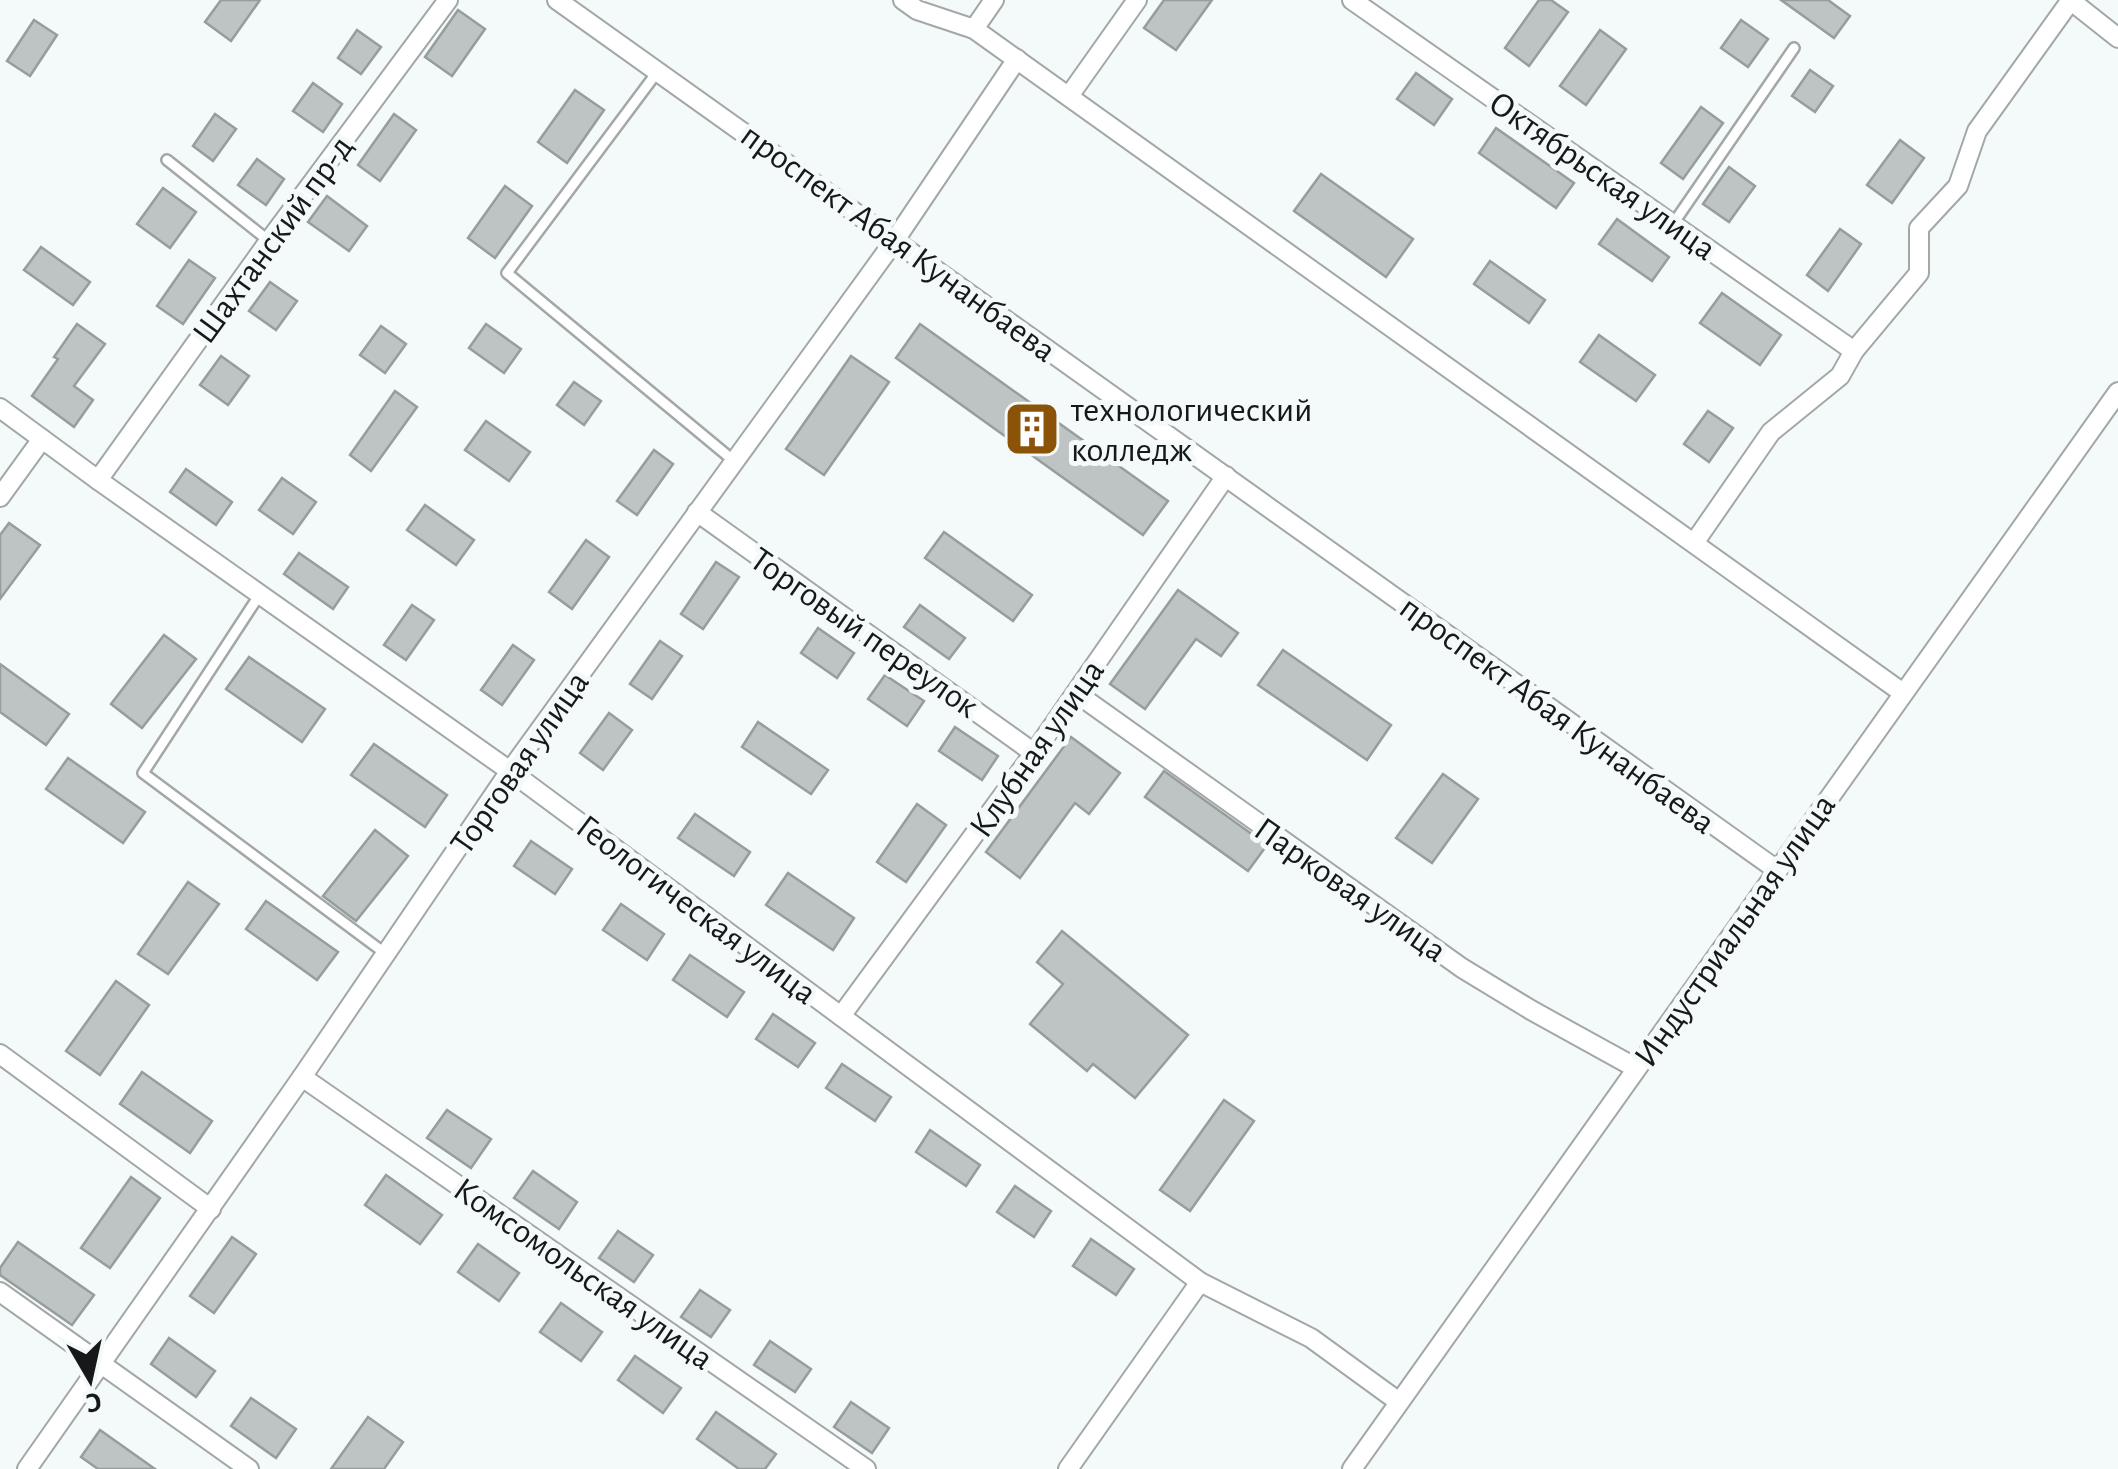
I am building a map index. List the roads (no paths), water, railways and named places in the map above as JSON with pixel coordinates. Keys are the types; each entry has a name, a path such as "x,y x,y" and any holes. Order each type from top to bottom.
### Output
{"street":[{"name":"Шахтанский пр-д","path":"98,480 448,0"},
{"name":"проспект Абая Кунанбаева","path":"557,0 1777,870"},
{"path":"903,0 917,10 974,28 1903,693"},
{"path":"974,28 994,0"},
{"path":"1069,96 1136,0"},
{"path":"1694,543 1771,432 1840,376 1854,351 1918,274 1919,228 1958,186 1977,131 2071,0 2118,38"},
{"name":"Октябрьская улица","path":"1365,4 1854,351"},
{"name":"Торговая улица","path":"27,1469 302,1077 510,771 895,240 1017,59"},
{"name":"Индустриальная улица","path":"1352,1469 2118,392"},
{"name":"Геологическая улица","path":"0,408 510,771 1200,1282 1311,1338 1399,1402"},
{"path":"0,496 42,439"},
{"name":"Клубная улица","path":"841,1016 1034,753 1226,476"},
{"name":"Торговый переулок","path":"696,512 1034,753"},
{"name":"Парковая улица","path":"1076,693 1462,968 1636,1068"},
{"path":"0,1054 210,1209"},
{"name":"Комсомольская улица","path":"302,1077 866,1469"},
{"path":"1068,1469 1200,1282"},
{"path":"0,1292 249,1469"}],"lane":[{"path":"1673,224 1794,48"},
{"path":"658,70 507,273 734,461"},
{"path":"167,160 270,241"},
{"path":"260,594 143,773 386,954"}],"place":[{"name":"технологический колледж","path":"1032,429"}]}
